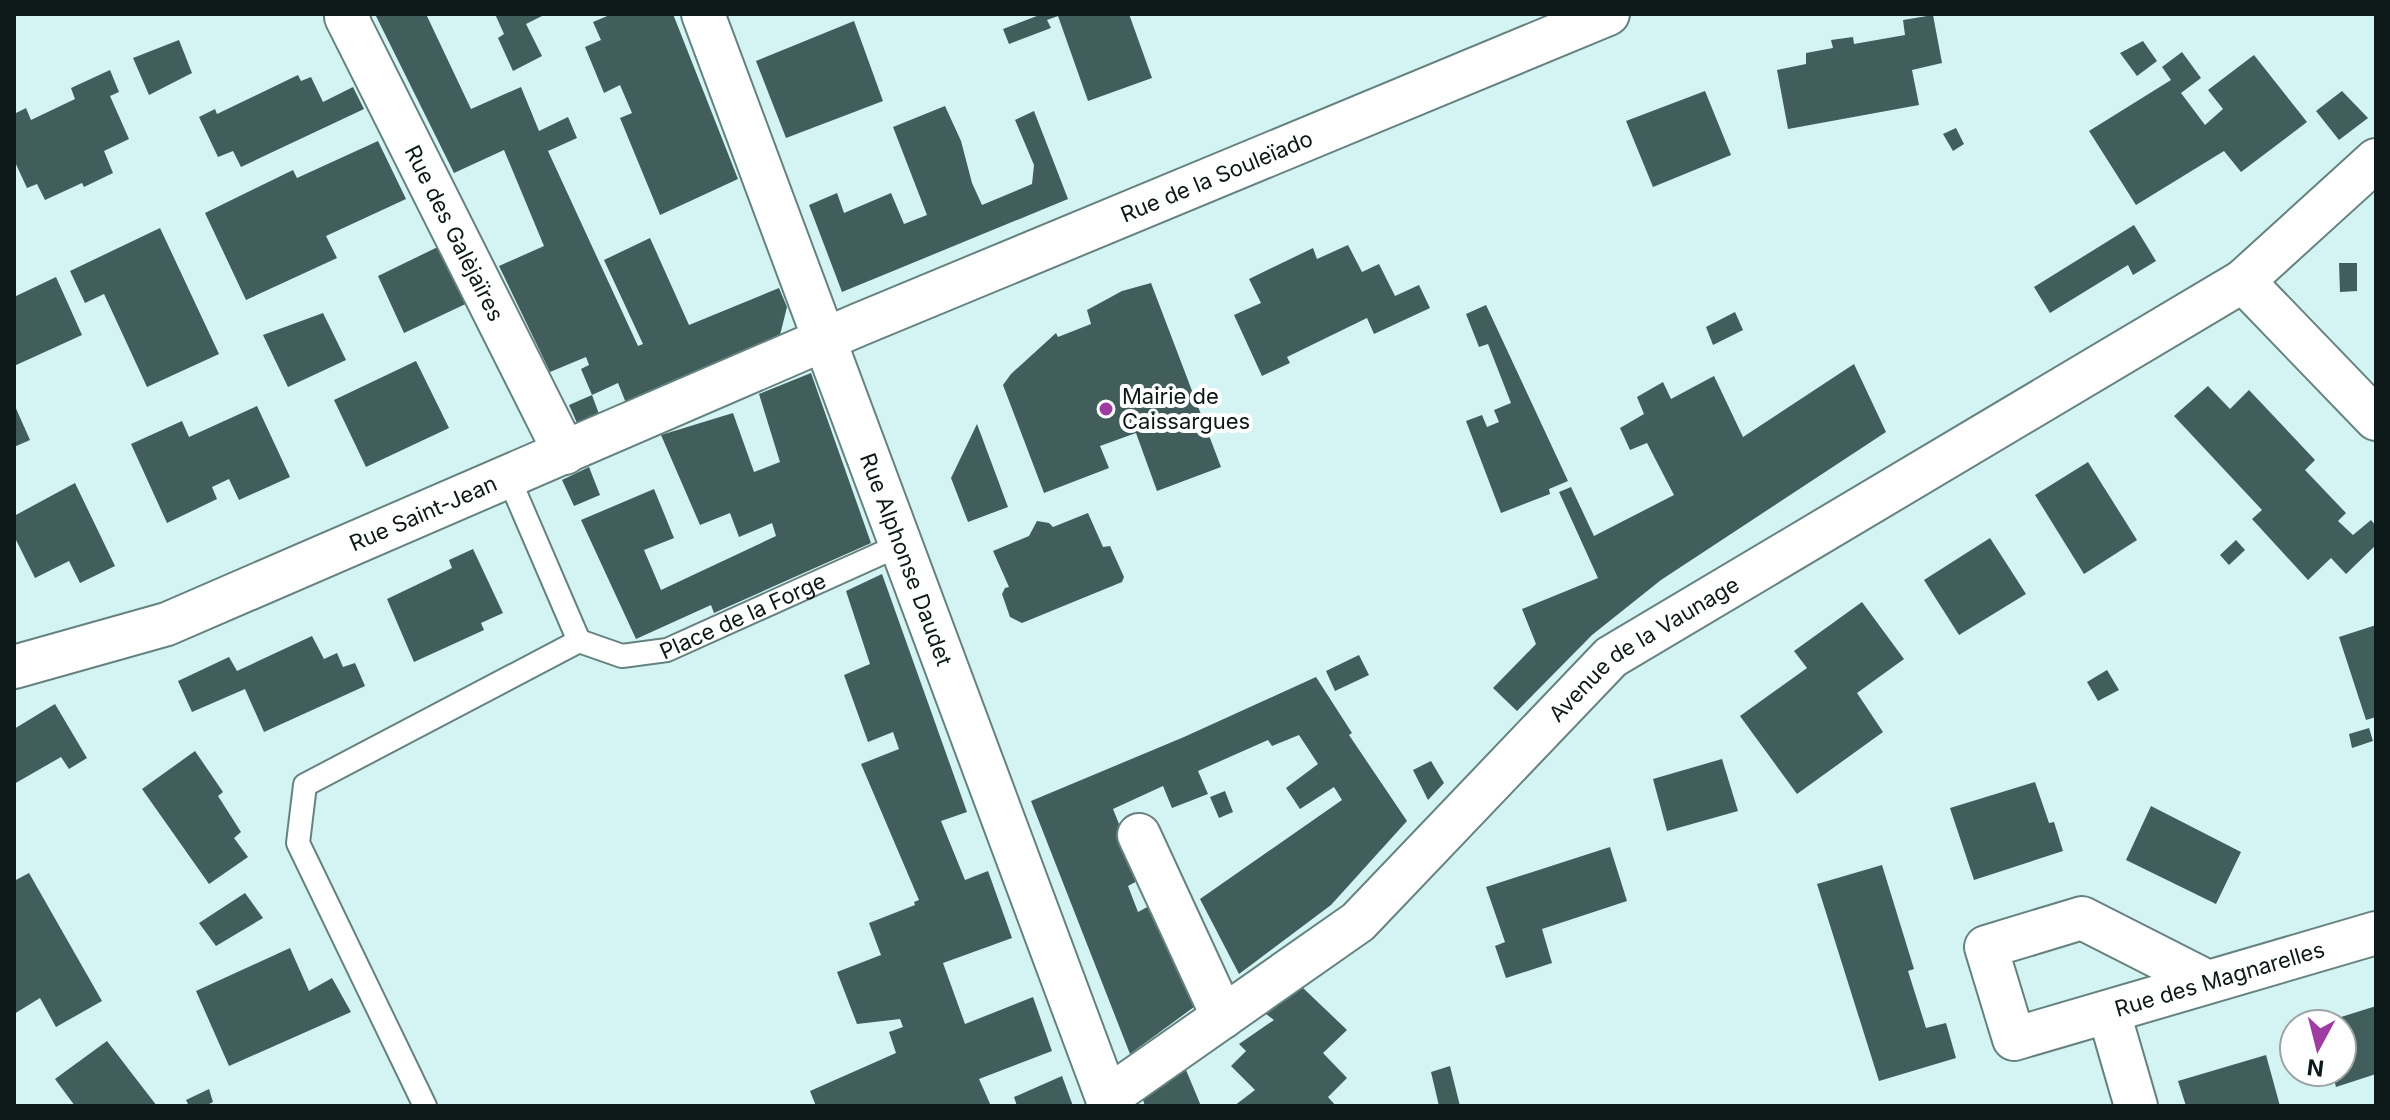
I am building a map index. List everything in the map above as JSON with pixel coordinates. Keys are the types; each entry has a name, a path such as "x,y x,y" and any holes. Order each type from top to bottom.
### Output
{"street":[{"name":"Rue des Galèjaïres","path":"349,14 346,17 565,453"},
{"name":"Rue Alphonse Daudet","path":"703,14 1108,1102"},
{"name":"Rue de la Souleïado","path":"824,340 1608,14"},
{"name":"Avenue de la Vaunage","path":"1108,1102 1358,922 1611,657 2243,281 2376,160"},
{"path":"2243,281 2376,419"},
{"name":"Rue Saint-Jean","path":"14,667 167,624 824,340"},
{"path":"1139,835 1223,1017"},
{"path":"2109,1013 2014,1039 1986,947 2082,918 2208,982"},
{"name":"Rue des Magnarelles","path":"2136,1106 2109,1013 2376,933"}],"lane":[{"path":"425,1106 298,843 305,785 579,641 508,476"},
{"name":"Place de la Forge","path":"579,641 622,656 667,650 900,545"}],"building":[{"path":"375,14 426,14 471,109 521,87 539,131 568,117 577,138 548,151 638,346 643,344 604,260 650,238 689,325 779,288 787,307 779,339 626,403 618,383 592,395 581,369 589,365 586,357 550,372 499,266 544,246 504,150 454,173"},
{"path":"495,14 546,14 526,24 542,56 513,71 498,38 504,34"},
{"path":"612,14 673,14 738,179 660,215 620,118 632,113 620,85 604,93 585,47 601,40 593,22"},
{"path":"1042,14 1129,14 1152,78 1088,101 1058,16 1047,20 1051,28 1009,44 1003,29"},
{"path":"1933,15 1942,63 1912,70 1919,105 1788,129 1777,70 1806,64 1806,53 1833,48 1831,40 1853,37 1854,44 1905,35 1903,20"},
{"path":"854,21 883,101 786,138 756,61"},
{"path":"179,40 192,73 149,95 133,58"},
{"path":"2143,41 2157,61 2137,76 2120,53"},
{"path":"2182,52 2201,78 2181,93 2205,125 2223,109 2208,90 2254,55 2307,122 2241,172 2224,151 2136,205 2089,131 2171,80 2162,67"},
{"path":"110,70 119,92 110,96 129,139 104,151 113,173 45,200 37,184 27,188 14,160 14,114 26,108 31,120 75,99 71,88"},
{"path":"298,75 301,81 311,77 323,102 353,87 364,109 241,167 233,151 218,157 199,117 215,109 217,114"},
{"path":"1705,91 1731,155 1653,187 1626,121"},
{"path":"2342,91 2368,118 2339,140 2316,111"},
{"path":"945,106 961,141 972,183 982,205 1032,184 1034,165 1015,120 1034,111 1068,199 842,292 809,205 837,193 844,213 891,193 904,224 927,215 893,127"},
{"path":"1956,128 1964,144 1953,151 1943,134"},
{"path":"378,141 406,199 326,236 337,258 246,300 205,213 293,170 297,178"},
{"path":"2134,225 2156,261 2133,275 2128,265 2050,313 2034,287"},
{"path":"160,228 219,354 147,387 104,294 85,303 70,271"},
{"path":"446,243 474,300 404,333 378,276"},
{"path":"1348,245 1362,272 1379,264 1395,296 1419,285 1430,308 1374,334 1367,318 1287,357 1290,363 1262,376 1234,315 1261,303 1249,279 1313,248 1317,259"},
{"path":"2339,263 2357,263 2357,291 2340,292"},
{"path":"56,277 82,335 14,366 14,297"},
{"name":"Mairie de Caissargues","path":"1151,283 1221,467 1157,491 1136,433 1100,446 1109,468 1044,493 1003,385 1056,333 1058,337 1091,324 1087,310 1122,291"},
{"path":"1486,305 1568,481 1549,489 1550,494 1501,513 1466,421 1482,415 1487,427 1499,422 1494,410 1511,403 1488,344 1479,347 1466,314"},
{"path":"1735,312 1743,330 1713,345 1706,327"},
{"path":"323,313 346,360 288,387 263,335"},
{"path":"416,361 449,428 366,467 334,400"},
{"path":"1854,364 1886,432 1661,580 1592,635 1517,711 1493,688 1536,644 1522,609 1598,578 1559,492 1571,487 1594,536 1674,495 1647,443 1630,450 1620,428 1644,414 1637,397 1663,382 1671,399 1714,376 1743,437"},
{"path":"811,373 871,543 714,613 711,605 636,639 581,520 654,489 674,538 644,550 661,590 776,536 772,523 739,537 730,513 700,525 661,435 733,413 754,472 780,462 759,394"},
{"path":"2208,386 2230,409 2249,390 2315,460 2305,470 2346,513 2338,521 2353,535 2371,520 2376,526 2376,545 2346,574 2331,558 2308,580 2252,519 2262,510 2174,416"},
{"path":"592,395 599,414 577,423 569,405"},
{"path":"14,404 30,440 14,447"},
{"path":"257,406 290,477 239,500 229,479 212,487 217,499 167,523 131,444 182,421 189,437"},
{"path":"977,424 1008,507 968,522 951,478"},
{"path":"2088,462 2137,540 2084,574 2035,495"},
{"path":"589,467 600,495 574,506 562,480"},
{"path":"75,483 115,566 80,583 69,561 35,578 14,536 14,516"},
{"path":"1088,513 1103,547 1110,546 1124,577 1122,582 1022,623 1010,617 1002,594 1009,587 993,551 1029,536 1037,521 1053,527"},
{"path":"1990,538 2026,594 1959,635 1924,580"},
{"path":"2236,540 2245,550 2229,565 2220,555"},
{"path":"473,549 503,613 481,623 484,630 414,662 387,599 452,568 449,560"},
{"path":"882,574 967,812 941,821 965,880 988,871 1012,938 943,963 965,1024 1033,997 1052,1051 979,1079 991,1106 816,1106 810,1091 896,1053 889,1032 903,1027 900,1019 857,1024 837,972 881,955 869,923 915,905 914,902 919,900 861,764 899,749 893,732 868,742 844,675 870,664 846,591"},
{"path":"1862,602 1904,659 1857,693 1883,732 1797,794 1740,716 1807,668 1794,651"},
{"path":"2376,625 2376,717 2366,720 2339,637"},
{"path":"312,636 324,659 337,653 343,667 355,663 365,686 264,732 245,689 192,712 178,681 229,657 237,671"},
{"path":"1359,655 1369,675 1335,691 1326,671"},
{"path":"2107,670 2119,690 2098,701 2087,682"},
{"path":"1316,677 1352,733 1349,735 1407,821 1331,905 1239,974 1200,899 1342,800 1334,787 1300,809 1286,788 1318,764 1299,735 1272,746 1268,740 1198,771 1208,794 1172,808 1163,786 1113,809 1141,879 1128,886 1138,912 1153,904 1198,1004 1130,1054 1031,801"},
{"path":"55,704 87,758 69,769 61,757 14,784 14,729"},
{"path":"2369,728 2373,741 2352,748 2349,734"},
{"path":"195,751 223,792 218,796 241,832 234,838 248,857 209,884 142,789"},
{"path":"1722,759 1738,811 1667,831 1653,779"},
{"path":"1431,761 1444,783 1428,800 1413,770"},
{"path":"2035,782 2049,823 2054,822 2063,851 1974,880 1950,808"},
{"path":"1225,791 1233,812 1219,818 1210,797"},
{"path":"2151,806 2241,852 2216,904 2126,860"},
{"path":"1610,847 1627,901 1542,929 1552,963 1506,978 1495,946 1505,942 1486,887"},
{"path":"1882,865 1914,969 1908,971 1926,1028 1946,1023 1956,1058 1879,1081 1817,884"},
{"path":"29,873 102,1001 56,1027 40,998 14,1014 14,881"},
{"path":"245,893 263,918 216,946 199,923"},
{"path":"290,948 309,991 332,978 351,1012 229,1066 196,991"},
{"path":"1302,987 1347,1030 1323,1053 1347,1078 1328,1097 1336,1106 1234,1106 1255,1090 1231,1066 1246,1051 1239,1044 1274,1020 1266,1014"},
{"path":"2376,1006 2376,1074 2358,1080 2358,1012"},
{"path":"107,1041 157,1106 75,1106 55,1079"},
{"path":"2266,1055 2280,1106 2186,1106 2178,1081"},
{"path":"1450,1066 1460,1106 1439,1106 1431,1072"},
{"path":"1186,1070 1201,1106 1145,1106 1143,1100"},
{"path":"1062,1076 1073,1106 1017,1106 1014,1097"},
{"path":"209,1089 213,1102 205,1106 189,1106 186,1100"}],"place":[{"name":"Mairie de Caissargues","path":"1106,409"}]}
